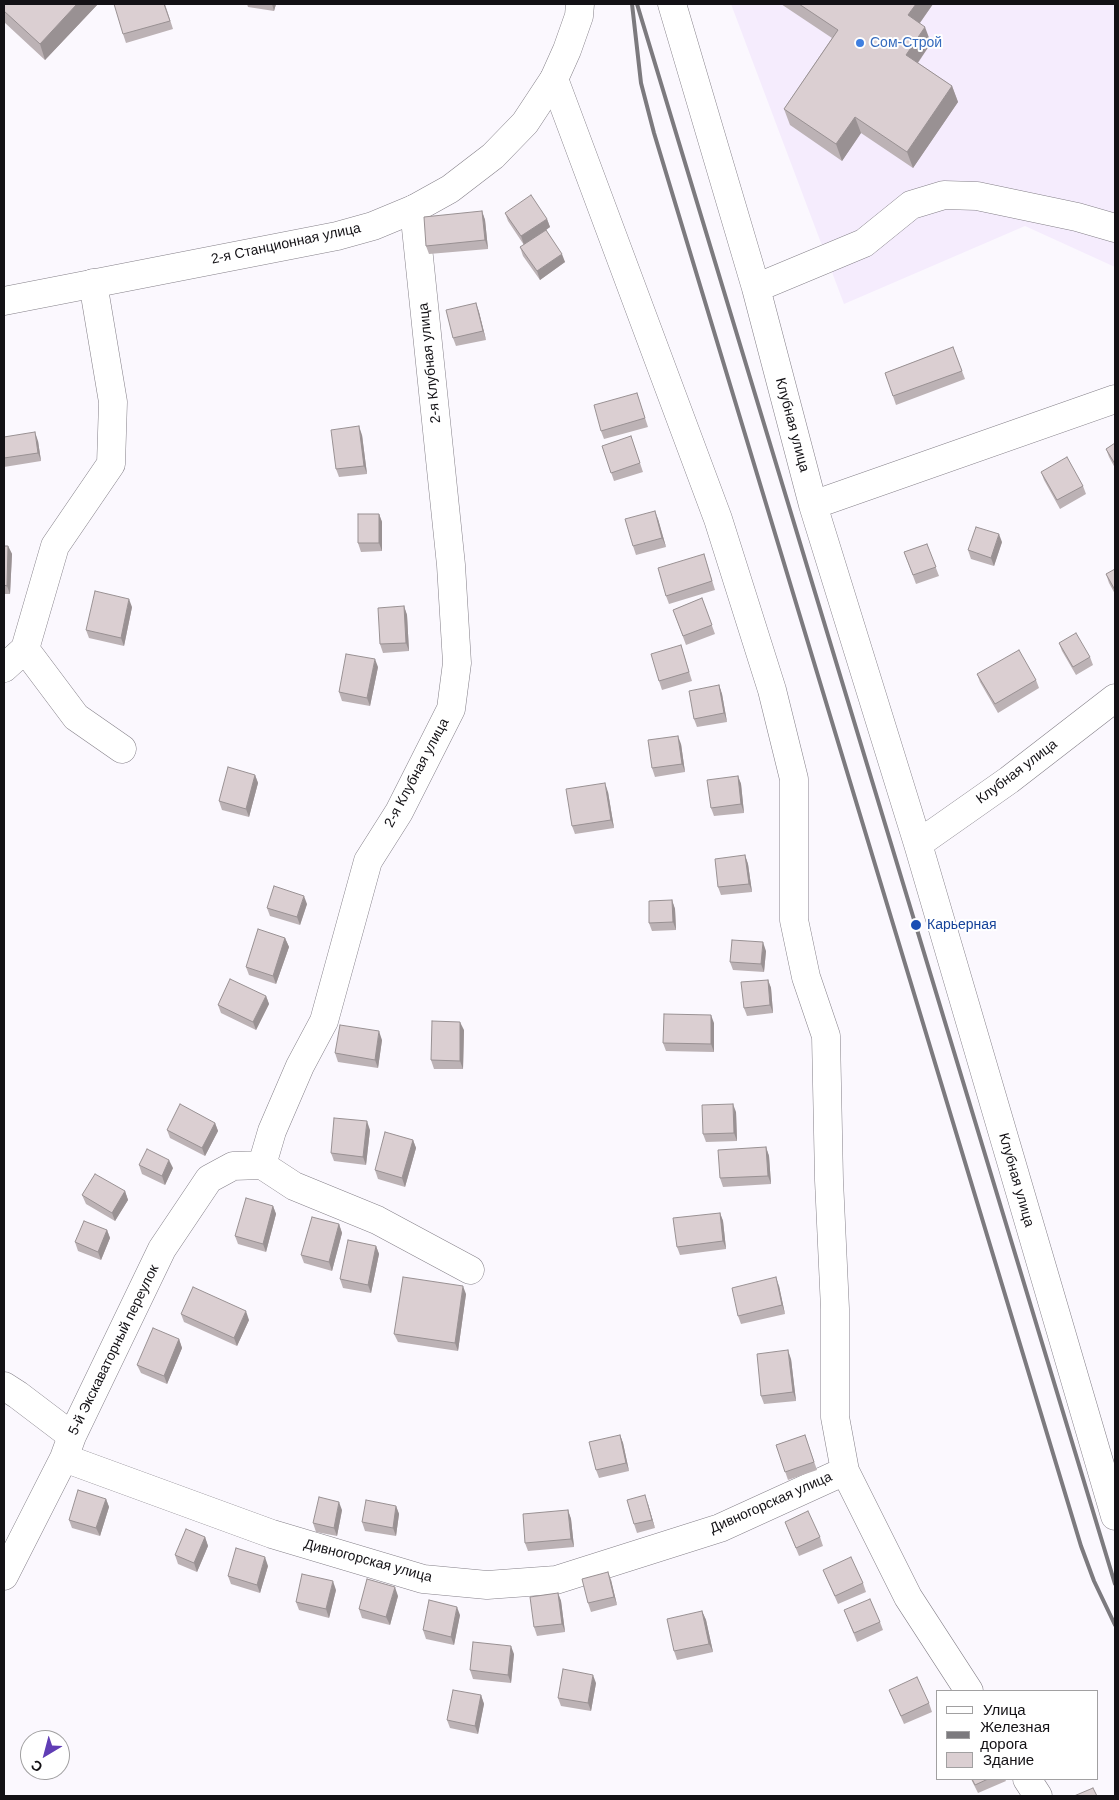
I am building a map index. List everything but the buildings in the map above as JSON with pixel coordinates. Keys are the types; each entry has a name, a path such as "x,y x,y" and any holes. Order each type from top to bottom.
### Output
{"street":[{"name":"2-я Станционная улица","path":"4,301 337,236 373,226 414,209 450,190 493,156 525,123 554,78 568,50 579,16 580,4"},
{"name":"Клубная улица","path":"672,4 756,288 813,504 918,844 1111,1487 1115,1516"},
{"path":"554,78 718,520 772,690 794,779 794,920 806,977 826,1036 834,1310 835,1416 845,1471 908,1597 969,1690"},
{"path":"756,288 864,243 911,205 944,196 977,196 1078,217 1115,228"},
{"name":"2-я Клубная улица","path":"262,1165 272,1131 300,1066 324,1021 368,861 398,812 451,709 457,663 451,565 414,209"},
{"path":"4,668 26,649 55,546 111,464 113,402 93,283"},
{"path":"813,504 1115,399"},
{"path":"26,649 76,717 122,749"},
{"name":"Клубная улица","path":"918,844 1009,780 1115,698"},
{"path":"262,1165 294,1186 377,1220 470,1270"},
{"name":"5-й Экскаваторный переулок","path":"4,1576 68,1447 162,1249 209,1179 233,1166 262,1165"},
{"name":"Дивногорская улица","path":"4,1386 18,1395 68,1447 281,1537 424,1579 487,1585 556,1580 720,1528 845,1471"},
{"path":"1027,1780 1038,1796"}],"shaded area":[{"path":"731,4 1115,4 1115,267 1025,226 844,304"}],"railway":[{"path":"632,4 641,83 654,133 1081,1546 1094,1581 1115,1625"},
{"path":"637,4 1115,1584"}],"place":[{"name":"Сом-Строй","path":"860,43"},
{"name":"Карьерная","path":"916,925"}]}
